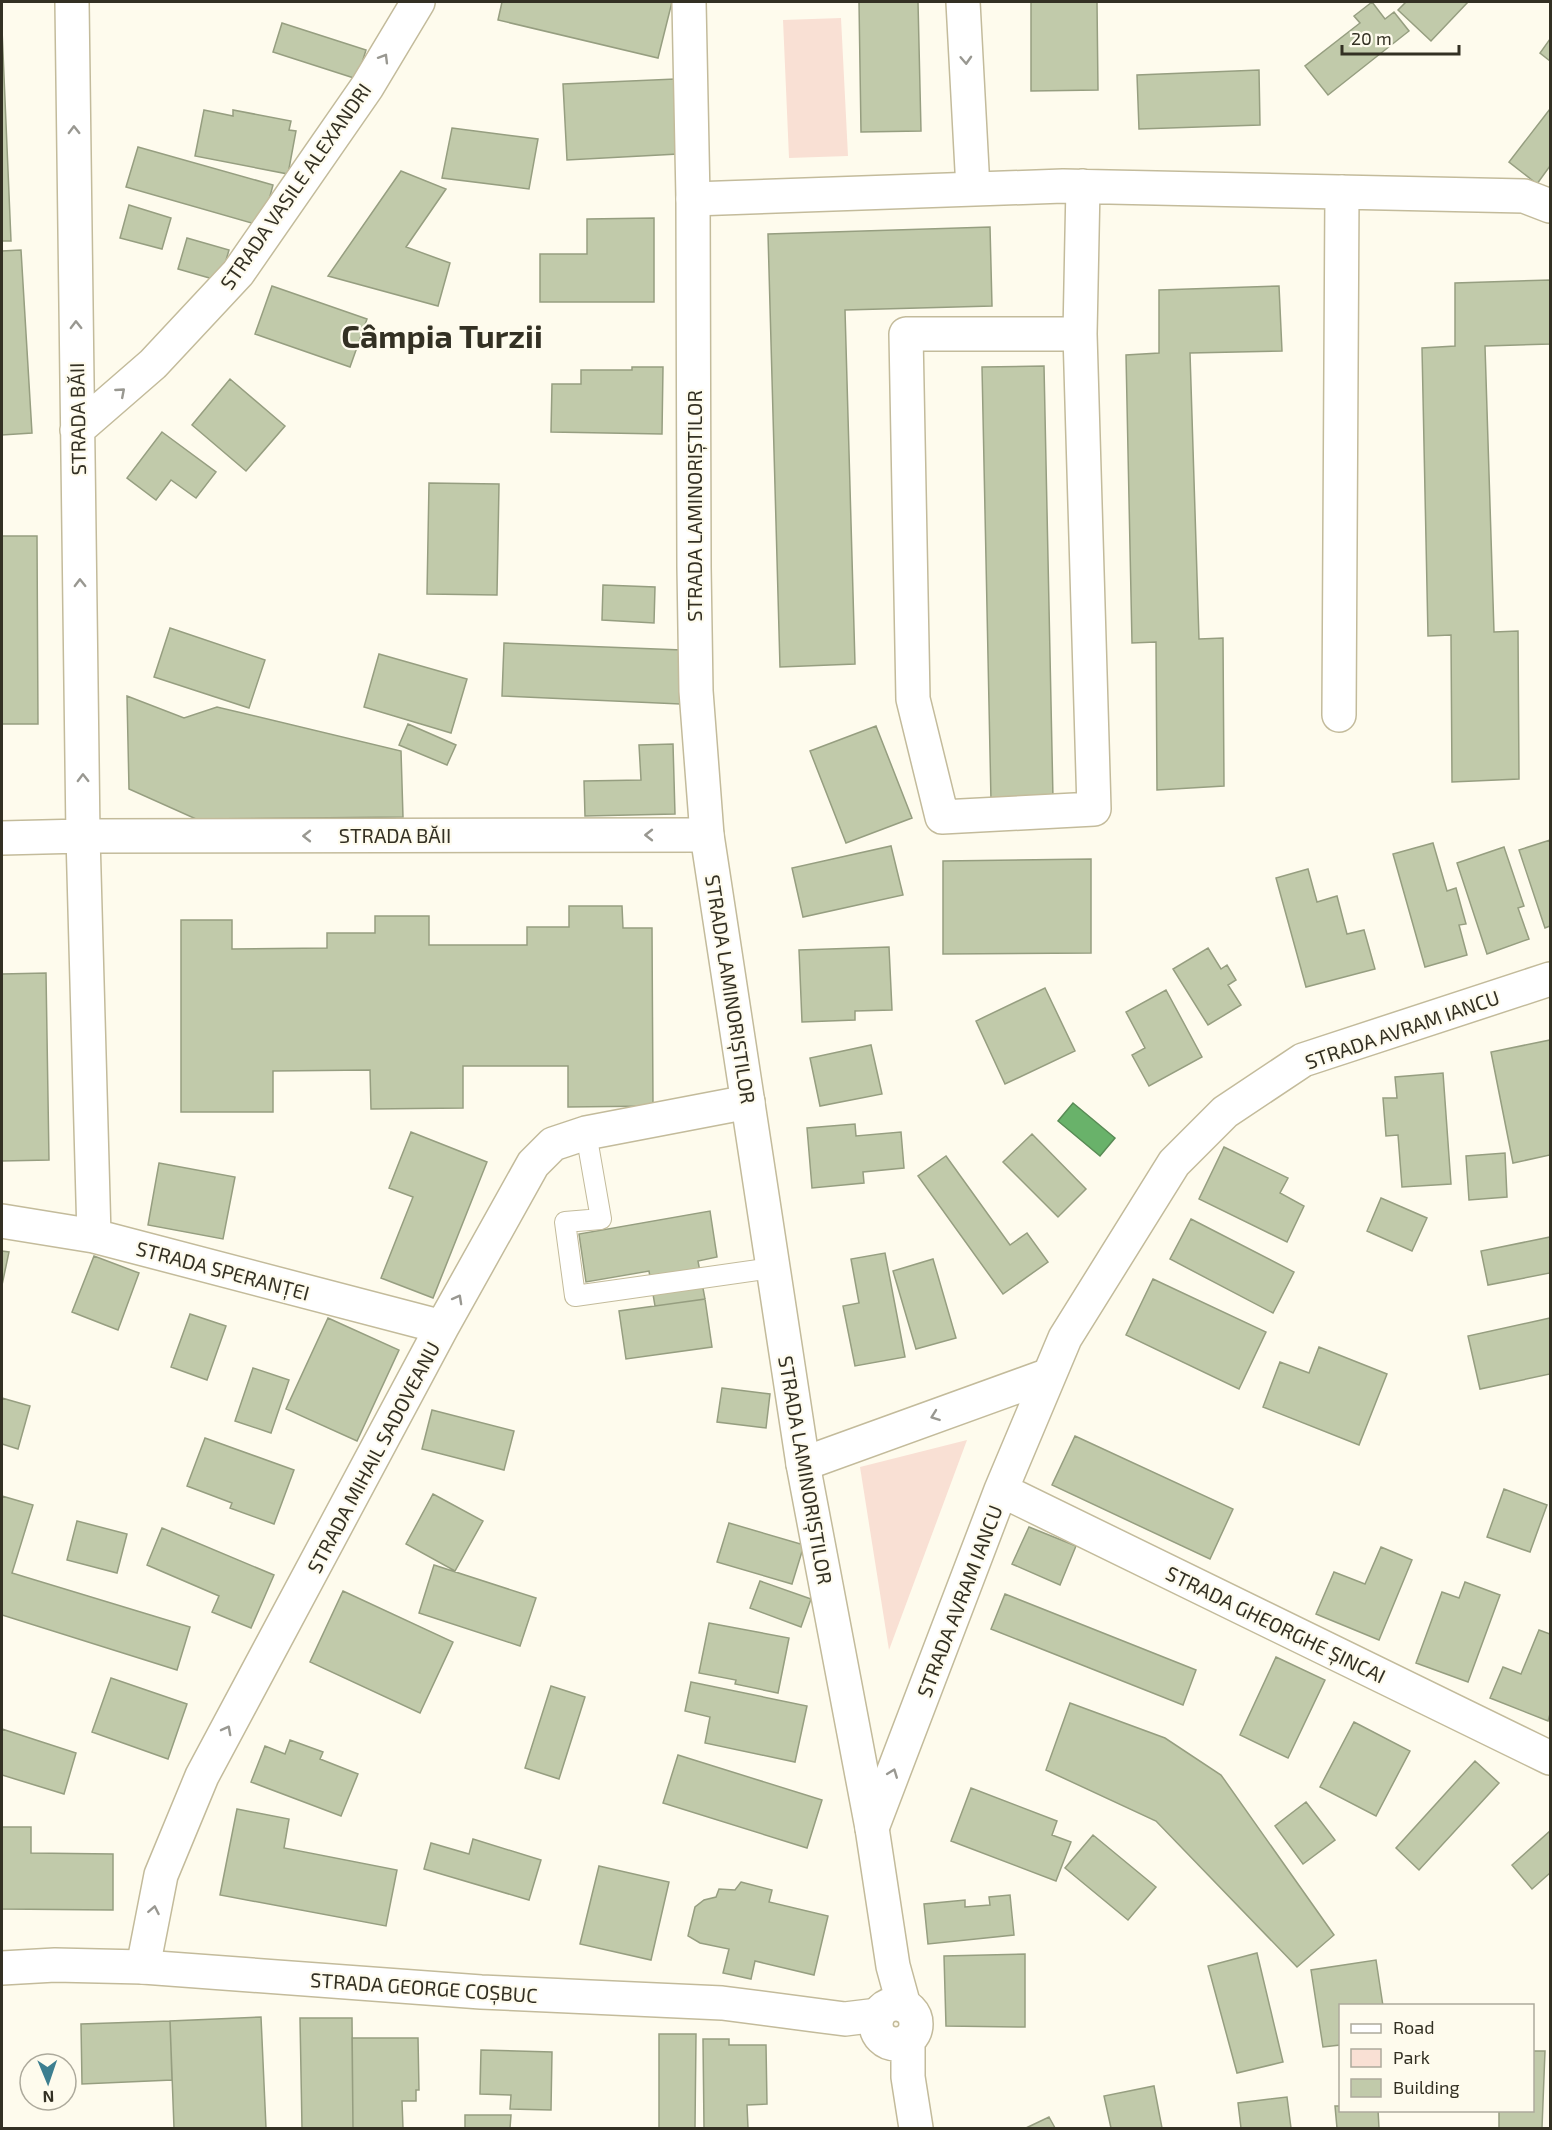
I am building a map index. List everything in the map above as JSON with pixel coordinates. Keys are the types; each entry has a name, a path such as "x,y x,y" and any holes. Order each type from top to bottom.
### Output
{"street":[{"name":"STRADA BĂII","path":"72,2 83,836 94,1236"},
{"name":"STRADA VASILE ALEXANDRI","path":"77,430 153,364 238,273 367,87 418,2"},
{"name":"STRADA LAMINORIȘTILOR","path":"689,2 693,199 696,691 707,835 803,1464 872,1828 893,1966 891,2024 908,2078 916,2128"},
{"path":"963,2 973,189"},
{"path":"693,199 1083,186 1524,196 1551,206"},
{"path":"1080,334 906,334 913,699 942,817 1094,809 1080,334 1083,186"},
{"path":"1339,715 1342,192"},
{"name":"STRADA BĂII","path":"83,836 707,835"},
{"path":"2,838 83,836"},
{"name":"STRADA AVRAM IANCU","path":"872,1828 1001,1490 1065,1338 1174,1163 1225,1112 1302,1060 1551,979"},
{"name":"STRADA MIHAIL SADOVEANU","path":"143,1967 161,1875 202,1776 442,1327 533,1164 553,1144 586,1133 748,1102"},
{"name":"STRADA SPERANȚEI","path":"2,1221 94,1236 442,1327"},
{"path":"803,1464 1049,1375"},
{"path":"968,1405 991,1411 1006,1419 1015,1434 1017,1452"},
{"name":"STRADA GHEORGHE ȘINCAI","path":"1001,1490 1551,1758"},
{"name":"STRADA GEORGE COȘBUC","path":"2,1968 55,1965 143,1967 481,1992 722,2003 891,2024"}],"lane":[{"path":"586,1133 601,1219 565,1222 575,1296 772,1268"}],"green space":[{"path":"841,18 848,156 789,158 783,20"},
{"path":"967,1440 889,1650 860,1467"}],"shaded area":[{"path":"1073,1103 1115,1138 1100,1156 1058,1121"}],"building":[{"path":"502,2 672,2 658,58 498,20"},
{"path":"859,2 918,2 921,131 861,132"},
{"path":"1031,2 1097,2 1098,90 1031,91"},
{"path":"1372,2 1385,19 1394,12 1409,31 1328,95 1305,66 1360,23 1354,16"},
{"path":"1406,2 1468,2 1431,41 1398,10"},
{"path":"282,23 366,50 357,79 273,52"},
{"path":"2,29 11,241 2,241"},
{"path":"1550,39 1550,61 1540,53"},
{"path":"1259,70 1260,125 1139,129 1137,75"},
{"path":"675,79 678,154 567,160 563,84"},
{"path":"1550,109 1550,166 1537,184 1509,162"},
{"path":"204,110 233,116 233,110 291,121 289,130 296,131 288,174 195,156"},
{"path":"452,128 538,139 529,189 442,178"},
{"path":"138,147 273,185 262,226 126,187"},
{"path":"401,171 446,189 406,247 450,263 438,306 328,276"},
{"path":"129,205 171,218 162,249 120,238"},
{"path":"654,218 654,302 540,302 540,254 587,254 587,219"},
{"path":"990,227 992,306 845,310 855,664 780,667 768,234"},
{"path":"187,238 229,250 220,281 178,269"},
{"path":"21,250 32,433 2,435 2,251"},
{"path":"1550,280 1550,344 1485,346 1494,632 1518,631 1519,779 1452,782 1451,635 1428,636 1422,348 1455,346 1455,283"},
{"path":"272,286 367,319 350,367 255,334"},
{"path":"1279,286 1282,351 1190,353 1199,639 1223,638 1224,786 1157,790 1156,642 1132,643 1126,355 1159,353 1159,290"},
{"path":"1044,366 1053,799 991,801 982,367"},
{"path":"632,367 663,367 662,434 551,432 552,384 581,384 581,370 632,370"},
{"path":"230,379 285,426 246,471 192,425"},
{"path":"162,432 216,472 196,498 171,480 156,500 127,478"},
{"path":"429,483 499,484 497,595 427,594"},
{"path":"2,536 37,536 38,724 2,724"},
{"path":"603,585 655,587 654,623 602,620"},
{"path":"170,628 265,660 249,708 154,677"},
{"path":"504,643 682,650 680,704 502,696"},
{"path":"379,654 467,679 451,733 364,707"},
{"path":"127,696 184,718 217,707 401,751 403,817 196,819 129,789"},
{"path":"408,724 456,745 447,765 399,745"},
{"path":"876,726 912,818 846,843 810,751"},
{"path":"673,744 675,814 585,816 584,781 641,780 639,745"},
{"path":"1550,840 1550,926 1545,928 1519,850"},
{"path":"1433,843 1447,891 1456,888 1466,924 1459,925 1467,955 1425,967 1393,854"},
{"path":"891,846 903,895 803,917 792,868"},
{"path":"1504,847 1524,906 1518,908 1529,939 1487,954 1457,863"},
{"path":"1091,859 1091,953 943,954 943,861"},
{"path":"1308,869 1317,902 1337,896 1347,934 1364,930 1375,969 1306,987 1276,878"},
{"path":"569,906 622,906 623,928 652,928 653,1106 568,1107 568,1066 463,1066 463,1108 371,1109 370,1070 273,1071 273,1112 181,1112 181,920 232,920 232,949 327,948 327,933 375,933 375,916 429,916 429,945 527,945 527,927 569,927"},
{"path":"889,947 892,1010 855,1011 855,1020 802,1022 799,950"},
{"path":"1208,948 1221,969 1227,965 1236,980 1228,985 1241,1005 1208,1025 1173,969"},
{"path":"46,973 49,1160 2,1161 2,974"},
{"path":"1045,988 1075,1051 1005,1084 976,1021"},
{"path":"1166,990 1202,1057 1149,1086 1132,1055 1145,1048 1126,1012"},
{"path":"1550,1040 1550,1155 1513,1163 1491,1052"},
{"path":"871,1045 882,1094 820,1106 810,1058"},
{"path":"1443,1073 1451,1184 1402,1187 1398,1135 1386,1136 1383,1098 1397,1098 1395,1077"},
{"path":"855,1124 856,1136 901,1132 904,1168 863,1172 864,1183 812,1188 807,1128"},
{"path":"411,1132 487,1162 433,1298 381,1278 413,1197 389,1188"},
{"path":"1032,1134 1086,1189 1058,1217 1003,1162"},
{"path":"1224,1147 1288,1178 1280,1193 1304,1206 1287,1242 1199,1199"},
{"path":"1505,1153 1507,1197 1469,1200 1466,1156"},
{"path":"946,1156 1010,1245 1027,1233 1048,1262 1003,1294 918,1176"},
{"path":"159,1163 235,1177 223,1239 148,1225"},
{"path":"1381,1198 1427,1218 1412,1251 1367,1231"},
{"path":"710,1211 717,1257 698,1261 705,1299 655,1306 649,1271 586,1282 579,1234"},
{"path":"1191,1219 1294,1272 1273,1313 1170,1259"},
{"path":"1550,1237 1550,1273 1488,1285 1481,1251"},
{"path":"2,1251 9,1252 2,1285"},
{"path":"885,1253 905,1357 855,1366 843,1306 859,1303 851,1259"},
{"path":"94,1256 139,1273 118,1330 72,1312"},
{"path":"933,1259 956,1338 916,1349 893,1271"},
{"path":"1153,1279 1266,1332 1239,1389 1126,1335"},
{"path":"705,1299 712,1347 626,1359 619,1311"},
{"path":"190,1314 226,1326 207,1380 171,1367"},
{"path":"328,1318 399,1350 357,1441 286,1409"},
{"path":"1550,1318 1550,1374 1480,1389 1468,1336"},
{"path":"1319,1347 1387,1374 1359,1445 1263,1407 1280,1362 1309,1373"},
{"path":"253,1368 289,1380 271,1433 235,1421"},
{"path":"722,1388 770,1394 766,1428 717,1422"},
{"path":"2,1398 30,1406 18,1449 2,1444"},
{"path":"432,1410 514,1431 504,1470 422,1449"},
{"path":"1075,1436 1233,1509 1210,1559 1052,1485"},
{"path":"205,1438 294,1470 274,1524 230,1508 232,1503 187,1486"},
{"path":"1504,1489 1547,1505 1530,1552 1487,1537"},
{"path":"433,1494 483,1521 455,1571 406,1544"},
{"path":"2,1496 33,1505 12,1573 190,1627 177,1670 2,1615"},
{"path":"77,1521 127,1534 117,1573 67,1560"},
{"path":"729,1523 804,1545 792,1584 717,1562"},
{"path":"1029,1527 1076,1546 1060,1585 1012,1564"},
{"path":"162,1528 274,1575 251,1628 212,1612 219,1596 147,1565"},
{"path":"1381,1547 1412,1560 1379,1640 1316,1614 1334,1572 1365,1584"},
{"path":"434,1565 536,1598 520,1646 419,1613"},
{"path":"760,1581 811,1599 801,1627 750,1608"},
{"path":"1465,1582 1500,1595 1468,1682 1416,1663 1442,1592 1459,1598"},
{"path":"343,1591 453,1642 420,1713 310,1662"},
{"path":"1005,1594 1196,1670 1183,1705 991,1629"},
{"path":"709,1623 789,1638 778,1693 735,1684 736,1680 699,1673"},
{"path":"1539,1630 1550,1634 1550,1714 1548,1721 1490,1698 1503,1667 1521,1674"},
{"path":"1276,1657 1325,1680 1288,1758 1240,1735"},
{"path":"111,1678 187,1704 168,1759 92,1732"},
{"path":"691,1682 807,1706 795,1762 705,1743 710,1717 685,1711"},
{"path":"551,1686 585,1697 559,1779 525,1768"},
{"path":"1070,1703 1165,1738 1221,1775 1334,1935 1297,1967 1156,1821 1046,1770"},
{"path":"1354,1722 1410,1751 1376,1816 1320,1787"},
{"path":"2,1729 76,1753 64,1794 2,1775"},
{"path":"290,1740 323,1752 320,1759 358,1774 341,1816 251,1782 265,1746 285,1754"},
{"path":"678,1755 822,1800 807,1848 663,1803"},
{"path":"1475,1761 1499,1783 1419,1870 1396,1848"},
{"path":"971,1788 1057,1821 1052,1835 1071,1842 1056,1881 951,1841"},
{"path":"1306,1802 1335,1840 1303,1864 1275,1826"},
{"path":"237,1809 289,1819 284,1848 397,1870 386,1926 220,1895"},
{"path":"2,1827 31,1827 31,1853 113,1854 113,1910 2,1909"},
{"path":"1550,1831 1550,1873 1532,1889 1512,1865"},
{"path":"1093,1835 1156,1887 1128,1920 1065,1868"},
{"path":"473,1839 541,1860 529,1900 424,1869 431,1843 469,1854"},
{"path":"599,1866 669,1882 651,1960 580,1944"},
{"path":"741,1882 772,1890 769,1902 828,1916 814,1975 755,1961 751,1979 723,1973 729,1949 700,1943 688,1936 695,1907 704,1900 716,1897 719,1889 735,1890"},
{"path":"1010,1895 1014,1935 928,1944 924,1904 965,1900 965,1907 990,1905 989,1897"},
{"path":"1257,1953 1283,2062 1237,2073 1208,1966"},
{"path":"1025,1954 1025,2027 946,2026 944,1956"},
{"path":"1376,1960 1383,2004 1339,2004 1339,2045 1323,2047 1311,1970"},
{"path":"261,2017 266,2128 174,2128 170,2021"},
{"path":"300,2018 352,2018 353,2128 302,2128"},
{"path":"170,2021 172,2080 82,2084 81,2024"},
{"path":"659,2034 696,2034 695,2128 659,2128"},
{"path":"352,2038 418,2038 419,2090 416,2090 416,2101 402,2101 403,2128 353,2128"},
{"path":"703,2039 729,2039 729,2045 766,2045 767,2104 747,2105 748,2128 704,2128"},
{"path":"481,2050 552,2052 551,2110 510,2109 511,2095 480,2094"},
{"path":"1534,2051 1545,2051 1542,2128 1499,2128 1499,2112 1534,2112"},
{"path":"1154,2086 1162,2128 1111,2128 1104,2096"},
{"path":"1287,2097 1291,2128 1241,2128 1238,2103"},
{"path":"1335,2106 1339,2106 1339,2112 1378,2112 1379,2128 1337,2128"},
{"path":"465,2115 511,2115 510,2128 465,2128"},
{"path":"1049,2117 1055,2128 1026,2128"}],"district":[{"name":"Câmpia Turzii","path":"442,335"}]}
